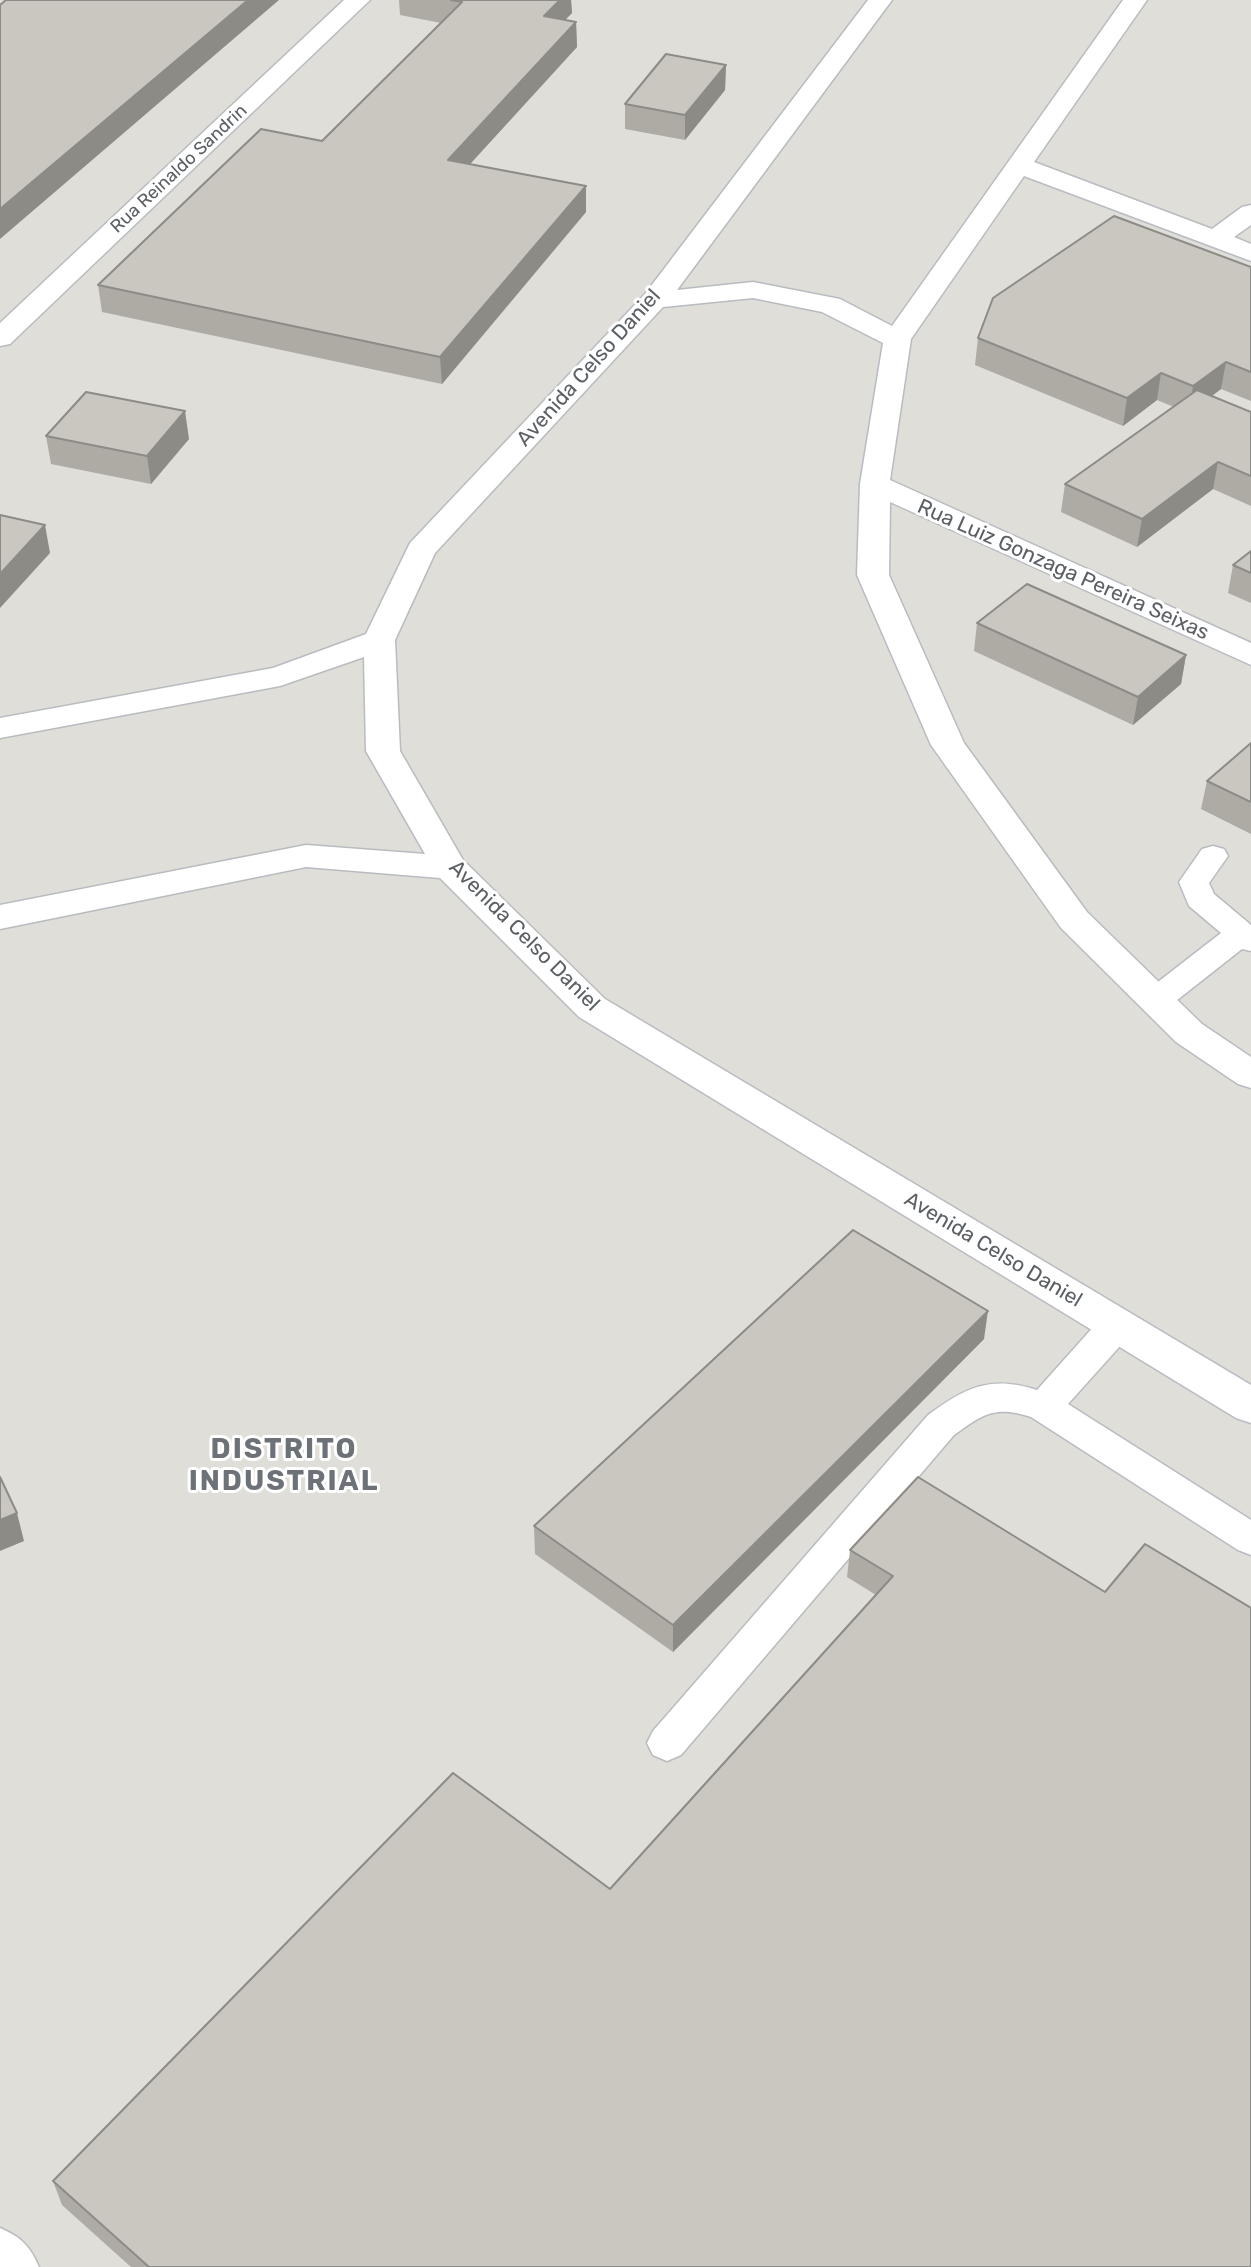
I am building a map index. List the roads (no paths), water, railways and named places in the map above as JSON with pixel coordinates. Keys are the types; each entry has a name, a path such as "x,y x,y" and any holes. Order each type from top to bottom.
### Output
{"street":[{"name":"Rua Reinaldo Sandrin","path":"0,338 358,0"},
{"name":"Avenida Celso Daniel","path":"880,0 655,300 421,551 379,640 383,751 450,867 592,1008 1117,1325 1246,1399"},
{"path":"1135,0 897,339 875,484 873,575 948,745 1074,920 1189,1032 1251,1075"},
{"path":"1019,165 1251,253"},
{"path":"1215,239 1251,213"},
{"path":"655,300 754,290 830,305 897,339"},
{"name":"Rua Luiz Gonzaga Pereira Seixas","path":"875,484 1251,655"},
{"path":"0,728 280,676 379,640"},
{"path":"0,917 306,856 450,867"},
{"path":"0,2255 12,2267"}],"lane":[{"path":"1156,1000 1245,938 1200,899 1194,882 1213,856"},
{"path":"1044,1407 1117,1325"},
{"path":"667,1743 942,1425 973,1401 1010,1395 1044,1407 1251,1539"}],"district":[{"name":"DISTRITO INDUSTRIAL","path":"284,1466"}]}
